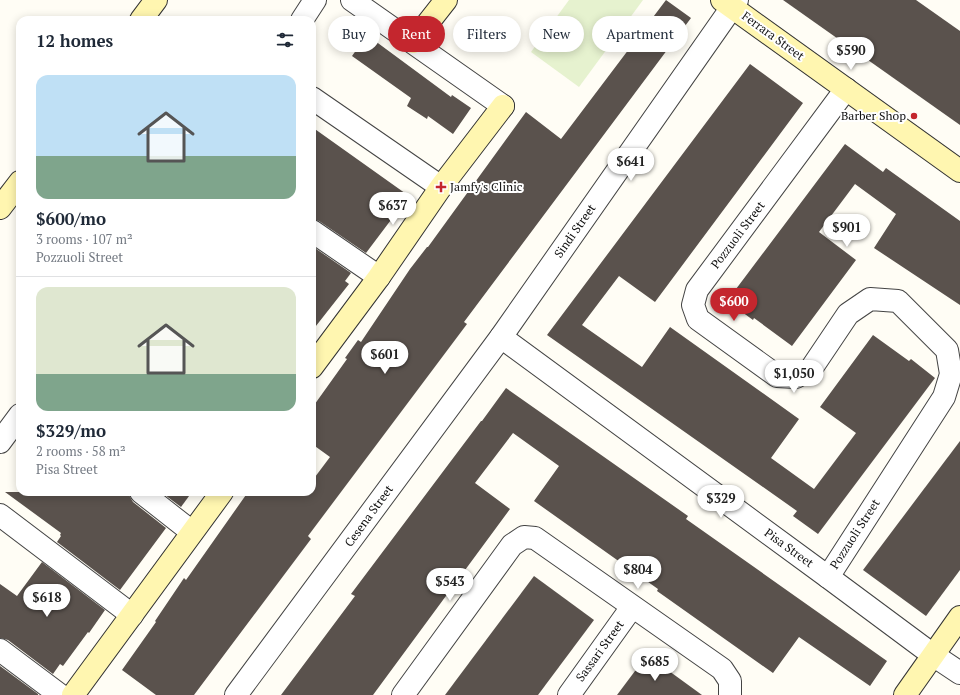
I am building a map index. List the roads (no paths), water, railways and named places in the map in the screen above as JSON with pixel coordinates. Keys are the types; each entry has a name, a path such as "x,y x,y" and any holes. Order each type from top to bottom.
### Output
{"street":[{"path":"144,16 156,0"},
{"path":"305,16 316,0"},
{"path":"352,0 388,25"},
{"path":"433,16 446,0"},
{"name":"Ferrara Street","path":"730,2 960,171"},
{"name":"Sindi Street","path":"501,337 730,2"},
{"path":"316,358 379,277 441,186 503,106 427,52"},
{"name":"Pozzuoli Street","path":"828,576 944,397 952,374 947,350 898,301 870,299 848,314 811,369 796,377 777,376 698,319 693,305 696,290 846,88"},
{"path":"316,101 441,186"},
{"path":"0,208 16,187"},
{"path":"316,234 379,277"},
{"name":"Pisa Street","path":"501,337 828,576 933,655 960,673"},
{"name":"Cesena Street","path":"236,695 501,337"},
{"path":"0,442 16,420"},
{"path":"146,496 192,532"},
{"path":"73,695 219,496"},
{"path":"0,515 132,615"},
{"path":"403,695 512,545 524,538 535,538 722,669 730,688"},
{"name":"Sassari Street","path":"569,695 632,607"},
{"path":"905,695 960,617"},
{"path":"0,650 60,695"}],"place":[{"name":"Barber Shop","path":"914,116"},
{"name":"Jamfy's Clinic","path":"441,187"}]}
